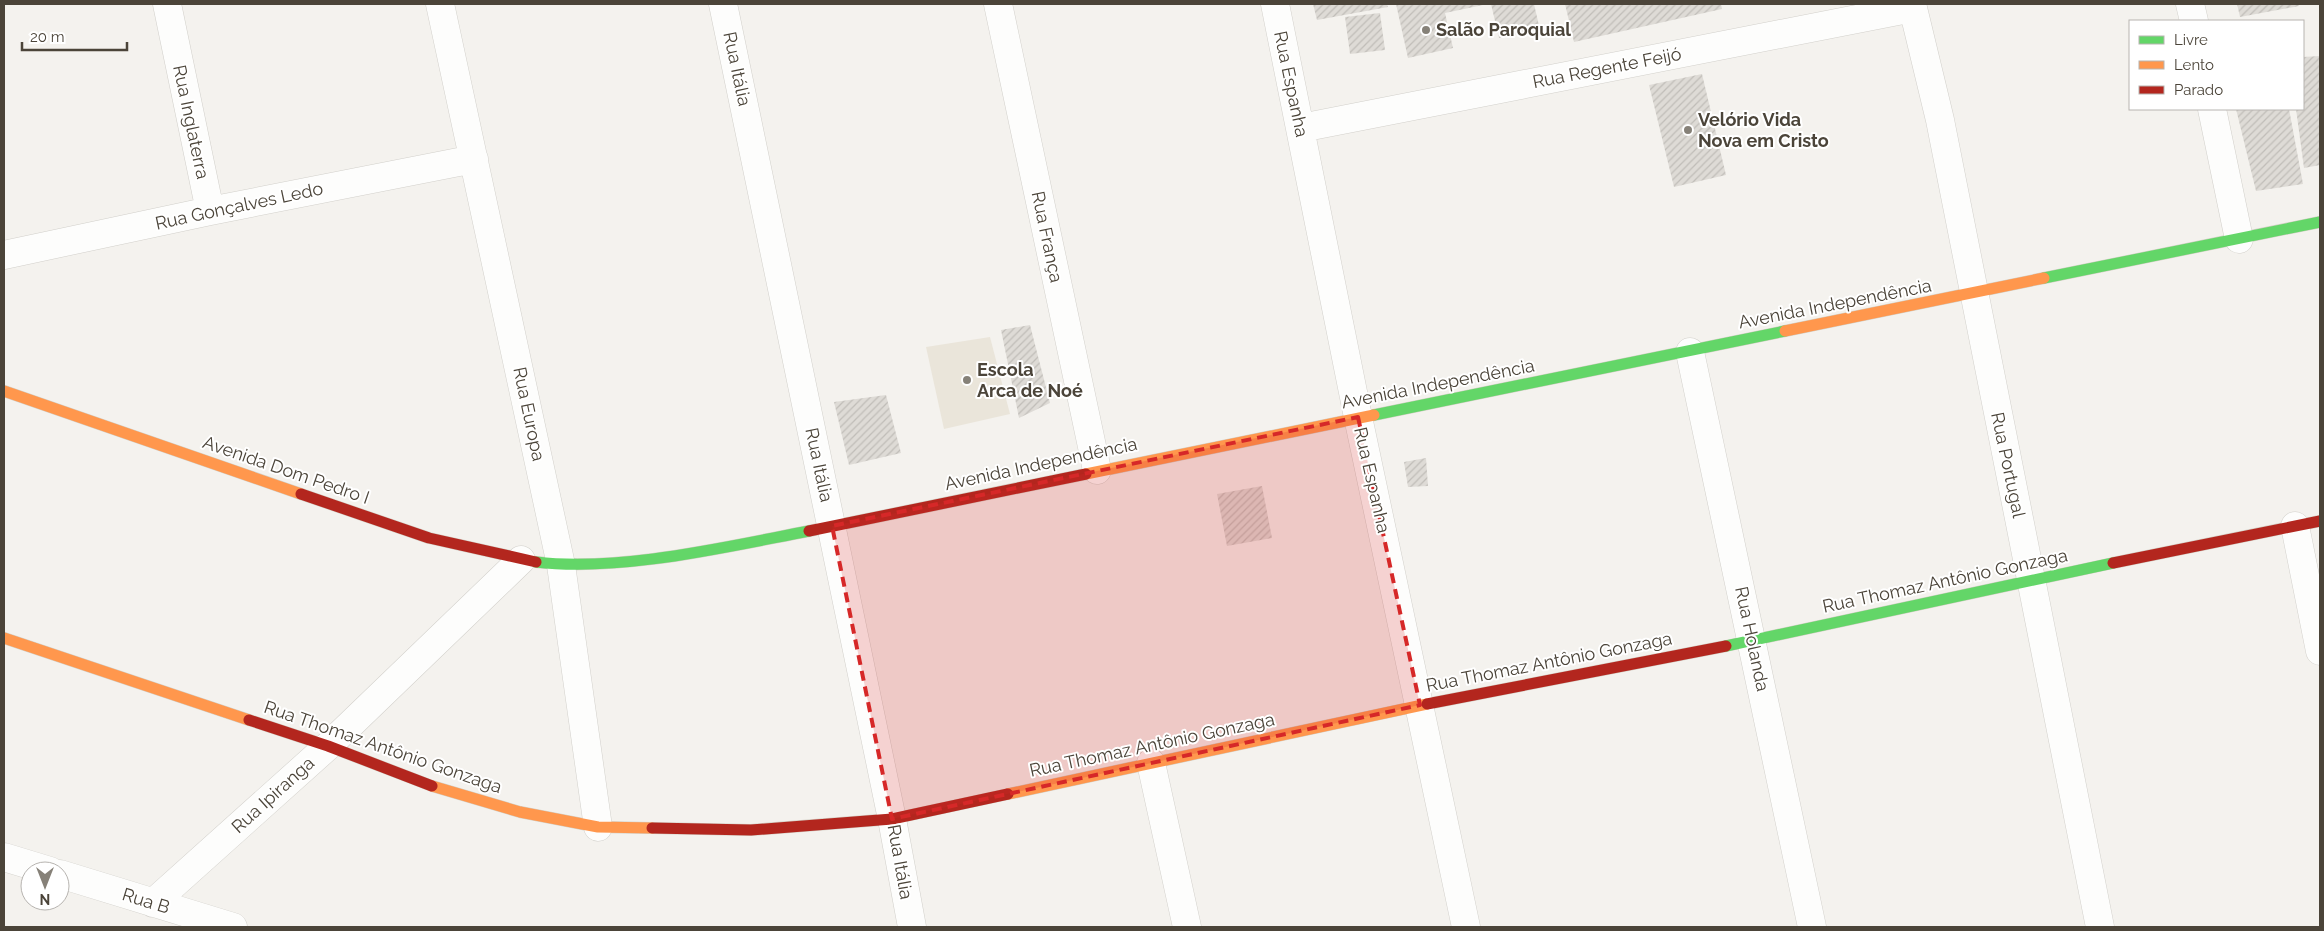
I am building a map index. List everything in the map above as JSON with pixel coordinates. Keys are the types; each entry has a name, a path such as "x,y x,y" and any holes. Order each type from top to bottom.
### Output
{"street":[{"name":"Rua Inglaterra","path":"167,4 210,211"},
{"name":"Rua Europa","path":"440,4 561,565 598,828"},
{"name":"Rua Itália","path":"723,4 892,819 912,927"},
{"name":"Rua França","path":"998,4 1097,470"},
{"name":"Rua Espanha","path":"1275,4 1358,417 1466,927"},
{"path":"2190,4 2194,20"},
{"name":"Rua Regente Feijó","path":"1301,128 1912,6"},
{"name":"Rua Portugal","path":"1912,6 1940,120 2100,927"},
{"path":"2212,110 2238,239"},
{"name":"Rua Gonçalves Ledo","path":"4,255 210,211 474,159"},
{"name":"Avenida Independência","path":"561,565 637,560 707,551 2320,222"},
{"name":"Rua Holanda","path":"1690,352 1812,927"},
{"name":"Avenida Dom Pedro I","path":"4,391 429,538 521,560 561,565"},
{"path":"2308,523 2320,651"},
{"name":"Rua Thomaz Antônio Gonzaga","path":"4,638 328,746 451,793 520,812 598,828 751,830 892,819 1420,705 1752,641 2032,580 2308,523"},
{"name":"Rua Ipiranga","path":"153,903 328,746 521,560"},
{"path":"1151,763 1187,927"},
{"path":"4,857 20,862"},
{"name":"Rua B","path":"70,877 233,927"}],"highlighted area":[{"path":"1358,417 1420,705 892,819 832,526"}],"shaded area":[{"name":"Escola Arca de Noé","path":"990,337 1010,414 944,429 926,347"}],"building":[{"path":"1313,4 1387,4 1388,7 1317,20"},
{"name":"Salão Paroquial","path":"1396,4 1483,5 1445,13 1453,48 1408,58"},
{"name":"Salão Paroquial","path":"1491,4 1534,4 1540,30 1499,38"},
{"path":"1565,4 1721,4 1722,9 1574,42"},
{"path":"2237,4 2298,4 2299,6 2240,17"},
{"path":"1380,13 1385,50 1350,54 1345,17"},
{"path":"2320,56 2320,165 2304,168 2296,110 2304,110 2304,57"},
{"name":"Velório Vida Nova em Cristo","path":"1702,74 1726,175 1674,187 1649,85"},
{"path":"2236,110 2289,110 2303,184 2256,191"},
{"path":"1030,325 1050,403 1019,418 1001,330"},
{"path":"886,395 901,453 849,465 834,402"},
{"path":"1426,458 1428,486 1408,487 1404,462"},
{"path":"1262,486 1272,538 1227,546 1217,494"}],"traffic: fast":[{"path":"2044,278 2320,222"},
{"path":"1374,415 1785,331"},
{"path":"536,562 602,564 637,561 809,531"},
{"path":"1726,646 2113,563"}],"traffic: slow":[{"path":"1785,331 2044,278"},
{"path":"4,391 301,494"},
{"path":"1086,474 1374,415"},
{"path":"4,638 249,720"},
{"path":"1008,794 1427,704"},
{"path":"432,786 520,812 598,827 652,828"}],"traffic: jam":[{"path":"809,531 1086,474"},
{"path":"301,494 429,538 536,562"},
{"path":"2113,563 2320,521"},
{"path":"1427,704 1726,646"},
{"path":"249,720 328,746 432,786"},
{"path":"652,828 751,830 892,819 1008,794"}],"place":[{"name":"Salão Paroquial","path":"1426,30"},
{"name":"Velório Vida Nova em Cristo","path":"1688,130"},
{"name":"Escola Arca de Noé","path":"967,380"}]}
